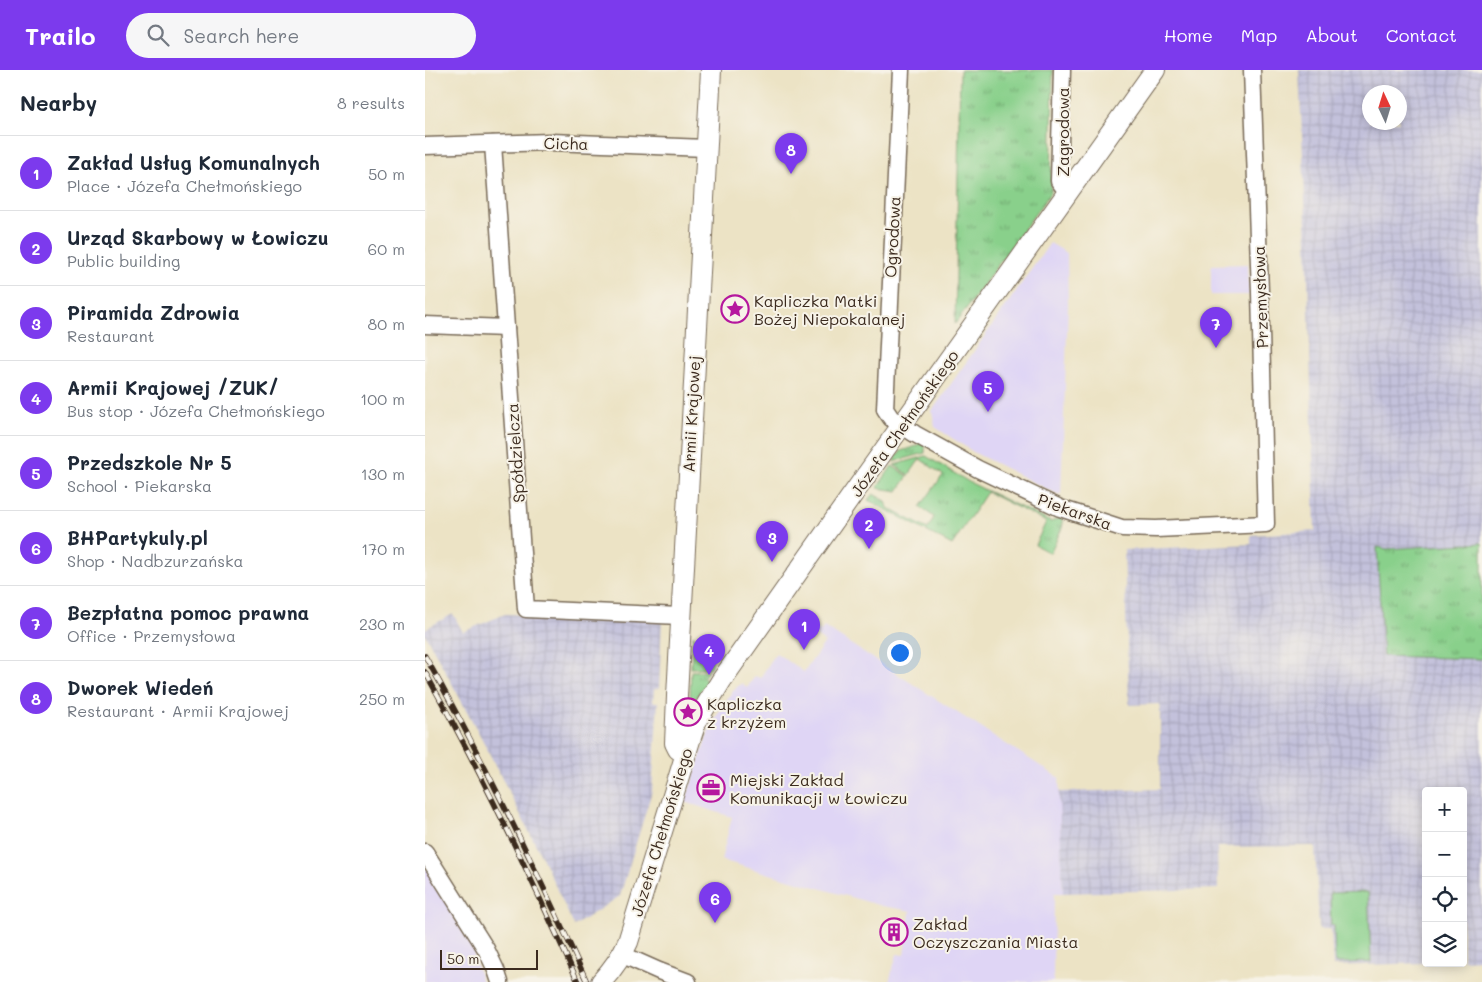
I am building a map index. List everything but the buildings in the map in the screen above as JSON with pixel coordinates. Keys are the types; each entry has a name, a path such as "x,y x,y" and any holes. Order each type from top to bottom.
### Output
{"street":[{"name":"Armii Krajowej","path":"685,754 678,749 675,743 680,616 711,70"},
{"name":"Ogrodowa","path":"901,70 885,409 891,418 902,425"},
{"name":"Zagrodowa","path":"1062,70 1059,181 1068,193"},
{"name":"Józefa Chełmońskiego","path":"601,982 623,954 696,722 721,681 1155,70"},
{"name":"Przemysłowa","path":"1252,70 1260,263 1266,524"},
{"name":"Cicha","path":"425,146 551,142 706,148"},
{"name":"Spółdzielcza","path":"493,144 526,609 680,616"},
{"path":"425,325 506,328"},
{"name":"Piekarska","path":"902,425 978,469 1027,493 1076,514 1122,528 1156,529 1266,524"},
{"path":"425,852 486,949 500,982"},
{"path":"623,954 688,982"}],"shaded area":[{"path":"1299,70 1482,70 1482,544 1387,549 1378,547 1383,656 1482,659 1482,959 1467,960 1467,787 1422,787 1422,963 1333,966 1331,929 1319,929 1315,846 1217,847 1218,889 1063,893 1059,792 1160,789 1160,704 1129,705 1124,550 1251,544 1251,535 1315,531 1307,244"},
{"path":"1050,243 1067,253 1068,305 1061,494 1057,494 975,453 935,427 932,411"},
{"path":"1248,264 1249,295 1211,295 1211,265"},
{"path":"453,614 463,632 505,614 662,619 659,688 654,689 653,702 658,702 652,791 620,896 574,926 540,853 482,739 425,634 425,629"},
{"path":"801,618 821,631 824,627 1059,778 1063,893 1054,893 1053,982 889,982 897,954 904,955 910,913 912,911 882,906 721,860 732,817 685,802 711,725 733,690 742,683 747,688 755,676 760,678 776,653 804,672 825,642 805,628 801,634 794,628"},
{"path":"425,867 433,874 477,953 473,957 482,982 425,982"}],"green space":[{"path":"960,70 1053,70 1051,192 955,324"},
{"path":"919,443 925,446 925,453 893,462 901,451 917,446"},
{"path":"926,456 969,482 1051,522 1061,517 1062,528 1050,553 1035,545 1046,522 987,492 952,545 868,500 873,494 886,501 888,508 928,529 934,517 920,507 943,475 920,459 909,475 894,465"},
{"path":"892,466 908,476 898,491 877,488"},
{"path":"1482,543 1482,659 1383,656 1377,547 1387,549"},
{"path":"693,635 713,661 710,668 691,668"},
{"path":"691,671 708,671 703,678 707,681 693,702 690,700"},
{"path":"1368,892 1371,962 1335,963 1334,925 1331,925 1330,893"}],"railway":[{"path":"425,656 469,736 510,817 587,982"},
{"path":"425,672 505,826 578,982"}],"place":[{"name":"Dworek Wiedeń","path":"791,174"},
{"name":"Kapliczka Matki Bożej Niepokalanej","path":"735,309"},
{"name":"Bezpłatna pomoc prawna","path":"1216,348"},
{"name":"Przedszkole Nr 5","path":"988,412"},
{"name":"Urząd Skarbowy w Łowiczu","path":"869,549"},
{"name":"Piramida Zdrowia","path":"772,562"},
{"name":"Zakład Usług Komunalnych","path":"804,650"},
{"name":"Armii Krajowej /ZUK/","path":"709,675"},
{"name":"Kapliczka z krzyżem","path":"688,712"},
{"name":"Miejski Zakład Komunikacji w Łowiczu","path":"711,788"},
{"name":"BHPartykuly.pl","path":"715,923"},
{"name":"Zakład Oczyszczania Miasta","path":"894,932"}]}
